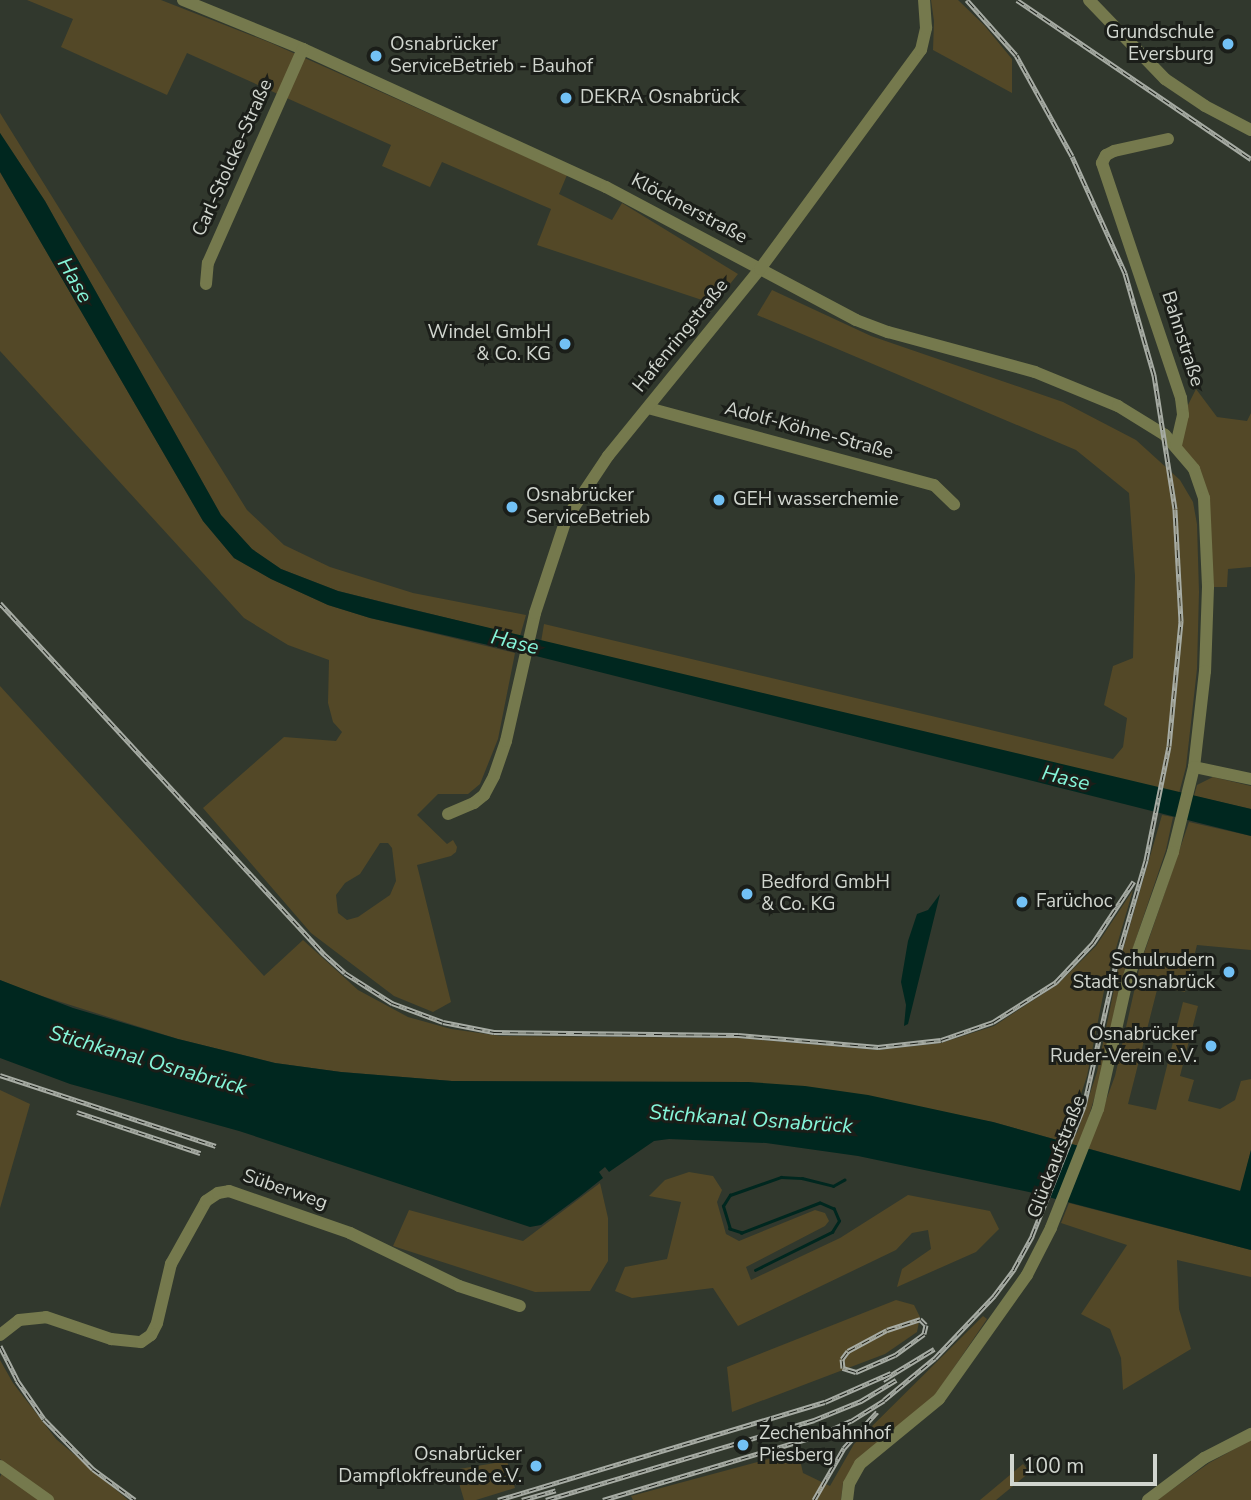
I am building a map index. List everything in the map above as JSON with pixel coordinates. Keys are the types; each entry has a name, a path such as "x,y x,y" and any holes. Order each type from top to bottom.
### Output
{"street":[{"name":"Klöcknerstraße","path":"183,0 303,49 606,187 856,320 898,335 1009,364 1075,387 1147,422 1176,446"},
{"name":"Hafenringstraße","path":"449,814 474,803 484,795 506,741 531,628 551,558 566,519 601,465 760,269 921,50 926,17 924,0"},
{"path":"1089,0 1166,79 1205,106 1251,130"},
{"name":"Carl-Stolcke-Straße","path":"206,284 208,263 303,49"},
{"name":"Bahnstraße","path":"1168,139 1114,151 1105,155 1102,163 1181,398 1183,415 1176,446"},
{"name":"Adolf-Köhne-Straße","path":"648,408 934,485 954,504"},
{"path":"1176,446 1194,469 1200,483 1206,524 1205,670 1194,767 1251,779"},
{"name":"Glückaufstraße","path":"847,1500 849,1484 860,1464 911,1424 955,1382 1027,1275 1054,1221 1090,1129 1107,1074 1126,985 1179,830 1194,767"},
{"name":"Süberweg","path":"0,1335 19,1320 46,1317 111,1339 141,1342 151,1335 157,1323 171,1264 206,1201 218,1193 229,1191 350,1233 459,1286 520,1306"},
{"path":"1148,1500 1204,1458 1251,1434"},
{"path":"0,1466 48,1500"}],"shaded area":[{"path":"27,0 161,0 271,43 567,175 559,194 612,220 622,203 738,274 714,304 537,245 551,209 442,162 430,187 382,166 391,145 187,53 167,95 61,47 73,19"},
{"path":"931,0 958,0 984,25 1012,59 1012,93 933,50 934,21"},
{"path":"0,113 247,510 284,545 330,567 413,593 526,615 520,636 338,591 281,569 252,549 221,515 45,201 0,133"},
{"path":"0,172 203,521 234,558 271,579 328,605 370,618 515,653 498,739 480,784 468,794 438,794 417,815 447,844 453,840 457,847 451,856 417,865 451,1002 433,1012 394,996 311,933 203,808 284,737 336,741 342,732 333,722 328,703 329,660 288,645 244,618 0,351","holes":["380,843 388,843 392,848 396,881 390,895 358,917 347,920 338,913 336,895 345,883 360,874"]},
{"path":"772,290 871,336 1063,402 1136,440 1180,480 1193,502 1197,524 1199,592 1197,669 1186,767 1179,793 541,642 544,624 1113,759 1123,747 1127,718 1104,705 1113,666 1133,658 1135,576 1129,493 1076,450 757,315"},
{"path":"1196,389 1217,417 1247,421 1251,413 1251,567 1228,569 1227,587 1208,587 1204,498 1176,445 1183,415"},
{"path":"0,686 264,976 303,940 358,990 408,1017 451,1029 501,1036 738,1038 878,1050 941,1043 994,1026 1058,984 1096,946 1133,890 1105,986 1087,1076 1069,1130 1077,1133 1097,1072 1120,960 1162,815 1173,817 1166,850 1119,989 1102,1073 1083,1135 1092,1138 1115,1076 1140,965 1189,822 1251,836 1251,950 1197,945 1185,992 1158,986 1128,1104 1156,1110 1183,1002 1198,1006 1180,1076 1194,1080 1188,1101 1220,1109 1235,1100 1241,1081 1251,1079 1251,1150 1241,1191 993,1122 748,1082 452,1081 341,1072 275,1063 178,1039 26,991 0,980"},
{"path":"1213,777 1251,786 1251,809 1194,796 1197,785"},
{"path":"0,1090 30,1104 0,1208"},
{"path":"689,1172 713,1176 722,1190 717,1202 726,1234 739,1241 815,1210 825,1213 829,1221 825,1226 746,1267 751,1280 840,1238 908,1195 990,1211 999,1229 976,1252 897,1287 902,1269 931,1249 928,1230 912,1233 896,1250 738,1326 713,1288 632,1298 615,1291 625,1267 667,1259 681,1202 649,1196 665,1180"},
{"path":"600,1183 608,1218 608,1261 590,1291 535,1292 393,1246 409,1210 523,1241"},
{"path":"1069,1203 1251,1250 1251,1277 1177,1260 1179,1309 1191,1349 1123,1390 1121,1358 1110,1329 1081,1314 1127,1245 1061,1223"},
{"path":"896,1300 914,1305 920,1317 917,1332 885,1354 732,1412 727,1367"},
{"path":"983,1316 987,1319 934,1397 857,1459 843,1483 841,1500 633,1500 631,1496 798,1451 803,1473 830,1486 854,1444"},
{"path":"0,1360 13,1383 56,1439 128,1500 0,1500 0,1477 6,1464 0,1459"},
{"path":"1251,1440 1251,1500 1157,1500 1209,1463"},
{"path":"507,1461 515,1488 476,1500 464,1500 456,1473 459,1469"},
{"path":"1023,1464 1030,1472 996,1500 980,1500"}],"water":[{"name":"Hase","path":"0,133 45,201 221,515 252,549 281,569 338,591 410,609 1251,809 1251,836 536,656 370,618 328,605 271,579 234,558 203,521 0,172"},
{"path":"940,894 908,1024 904,1026 906,1005 901,982 908,941 917,914 928,910"},
{"name":"Stichkanal Osnabrück","path":"0,980 73,1008 178,1039 275,1063 341,1072 452,1081 748,1082 805,1086 868,1095 993,1122 1240,1191 1251,1150 1251,1250 1029,1192 858,1156 766,1143 669,1139 654,1141 609,1172 605,1167 599,1172 603,1178 541,1225 530,1227 239,1131 70,1084 0,1058"}],"waterway":[{"path":"755,1270 832,1232 839,1221 834,1209 820,1203 742,1233 730,1229 723,1206 730,1195 781,1177 802,1178 833,1186 844,1180"}],"railway":[{"path":"603,1500 819,1435 851,1421 884,1400 935,1358 994,1296 1014,1269 1032,1236 1084,1106 1117,960 1146,860 1169,746 1181,621 1175,509 1154,375 1125,273 1072,156 1016,55 967,0"},
{"path":"1017,0 1251,159"},
{"path":"0,603 324,954 345,973 392,1003 443,1022 494,1032 738,1035 878,1047 941,1040 993,1022 1056,982 1093,943 1134,881"},
{"path":"0,1075 216,1146"},
{"path":"77,1112 200,1153"},
{"path":"920,1319 926,1325 924,1334 895,1355 856,1372 843,1368 842,1359 848,1351 887,1330 920,1319"},
{"path":"0,1346 17,1380 44,1419 93,1469 135,1500"},
{"path":"883,1380 934,1349"},
{"path":"498,1500 825,1402 891,1373"},
{"path":"546,1500 814,1420 861,1401 896,1380"},
{"path":"814,1500 844,1448 877,1412"},
{"path":"522,1500 556,1490"}],"place":[{"name":"Grundschule Eversburg","path":"1228,44"},
{"name":"Osnabrücker ServiceBetrieb - Bauhof","path":"376,56"},
{"name":"DEKRA Osnabrück","path":"566,98"},
{"name":"Windel GmbH & Co. KG","path":"565,344"},
{"name":"GEH wasserchemie","path":"719,500"},
{"name":"Osnabrücker ServiceBetrieb","path":"512,507"},
{"name":"Bedford GmbH & Co. KG","path":"747,894"},
{"name":"Farüchoc","path":"1022,902"},
{"name":"Schulrudern Stadt Osnabrück","path":"1229,972"},
{"name":"Osnabrücker Ruder-Verein e.V.","path":"1211,1046"},
{"name":"Zechenbahnhof Piesberg","path":"743,1445"},
{"name":"Osnabrücker Dampflokfreunde e.V.","path":"536,1466"}]}
